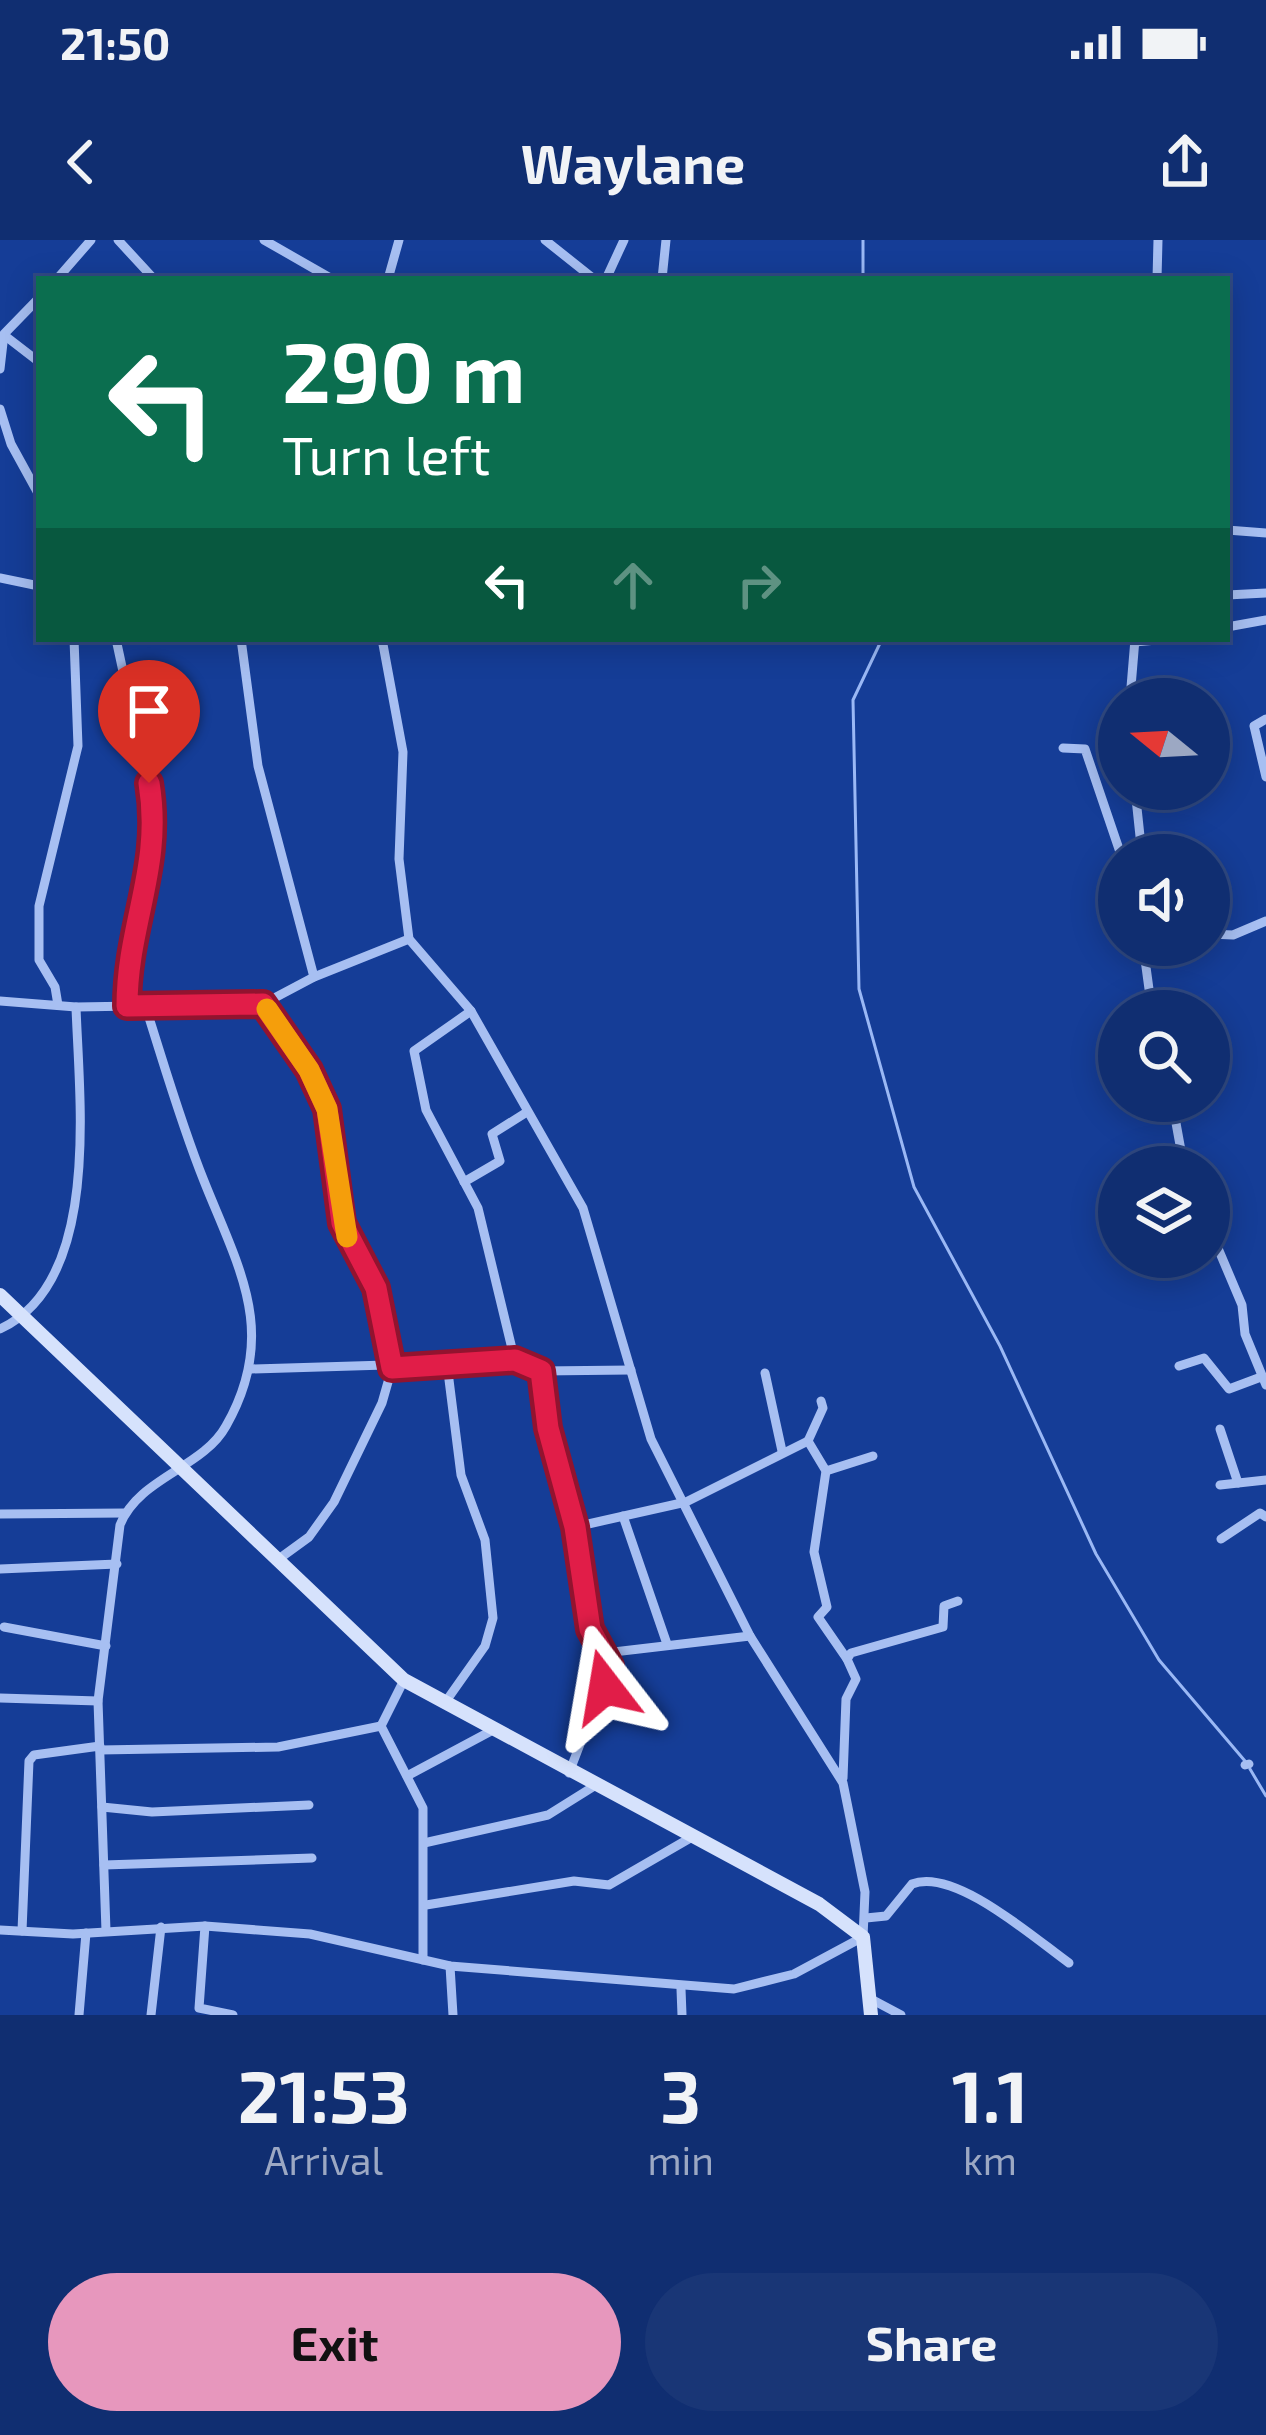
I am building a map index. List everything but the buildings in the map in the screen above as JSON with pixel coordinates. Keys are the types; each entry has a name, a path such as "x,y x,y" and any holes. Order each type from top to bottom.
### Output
{"street":[{"path":"60,276 91,240"},
{"path":"118,240 151,276"},
{"path":"264,240 327,276"},
{"path":"389,276 400,240"},
{"path":"545,240 590,276"},
{"path":"607,276 624,240"},
{"path":"662,276 666,240"},
{"path":"1157,276 1158,240"},
{"path":"0,369 2,333 36,301"},
{"path":"2,333 36,360"},
{"path":"0,410 11,444 36,490"},
{"path":"1230,530 1266,533"},
{"path":"0,578 36,585"},
{"path":"1230,595 1266,593"},
{"path":"1230,626 1266,620"},
{"path":"58,1005 55,987 39,960 39,906 78,746 74,642"},
{"path":"117,642 154,815 155,850 130,948 127,1006"},
{"path":"241,642 258,766 314,976"},
{"path":"383,642 403,752 398,860 409,939 471,1011 583,1208 652,1439 750,1636 843,1784"},
{"path":"1132,678 1135,642"},
{"path":"1266,719 1254,726 1266,777"},
{"path":"1063,748 1085,749 1114,834"},
{"path":"1230,935 1266,921"},
{"path":"0,1000 76,1007 263,1004 314,976 409,939"},
{"path":"263,1004 309,1070 327,1109 342,1223 376,1288 392,1368 382,1403 334,1502 309,1537 276,1561"},
{"path":"106,1931 98,1701 125,1513 177,1468 213,1445 236,1409 250,1369 252,1320 238,1255 204,1182 145,1005"},
{"path":"0,1329 22,1316 63,1258 81,1135 76,1007"},
{"path":"471,1011 414,1051 412,1059 426,1110 478,1208 515,1360"},
{"path":"464,1181 500,1161 492,1134 527,1112"},
{"path":"1179,1366 1204,1358 1229,1389 1264,1381 1230,1277"},
{"path":"0,1295 404,1680 819,1904 863,1937"},
{"path":"250,1369 392,1368 515,1360 541,1371 631,1370"},
{"path":"444,1704 485,1646 493,1618 483,1525 461,1474 447,1364"},
{"path":"541,1371 552,1444 575,1527 590,1629 610,1666 569,1773"},
{"path":"764,1372 782,1451"},
{"path":"575,1527 686,1502 808,1441 823,1408 820,1401"},
{"path":"1220,1429 1238,1483"},
{"path":"808,1441 826,1472 814,1552 827,1607 818,1617 848,1659 856,1679 846,1699 843,1784 866,1918 863,1937 871,2015"},
{"path":"826,1472 873,1456"},
{"path":"1220,1484 1266,1480"},
{"path":"0,1514 125,1513"},
{"path":"1220,1539 1260,1514 1266,1517"},
{"path":"622,1516 667,1644"},
{"path":"0,1569 117,1564"},
{"path":"848,1659 851,1653 943,1627 944,1606 958,1600"},
{"path":"4,1627 106,1646"},
{"path":"605,1653 750,1636"},
{"path":"381,1726 404,1680"},
{"path":"0,1698 98,1701"},
{"path":"22,1931 29,1761 34,1755 100,1748 278,1747 381,1726"},
{"path":"381,1726 421,1798 423,1960"},
{"path":"407,1776 493,1730"},
{"path":"424,1844 548,1815 596,1785"},
{"path":"102,1807 152,1812 309,1805"},
{"path":"425,1905 574,1881 609,1885 692,1837"},
{"path":"104,1864 312,1858"},
{"path":"866,1918 886,1916 912,1884 937,1880 973,1896 1070,1963"},
{"path":"0,1930 86,1933 205,1926 310,1934 450,1966 681,1989 771,1983 863,1937"},
{"path":"205,1926 199,2008 232,2015"},
{"path":"151,2015 161,1927"},
{"path":"79,2015 86,1933"},
{"path":"450,1966 453,2015"},
{"path":"681,1989 682,2015"},
{"path":"869,1998 901,2015"}],"waterway":[{"path":"863,240 863,276"},
{"path":"881,642 853,700 859,989 914,1187 1000,1346 1096,1554 1159,1660 1245,1761"},
{"path":"1250,1769 1266,1796"}],"slow traffic":[{"path":"267,1009 309,1070 327,1109 347,1237"}],"route":[{"path":"149,783 155,850 130,948 127,1006 263,1004 309,1070 327,1109 342,1223 376,1288 392,1368 515,1360 541,1371 548,1428 575,1527 590,1629 610,1666 605,1687"}]}
